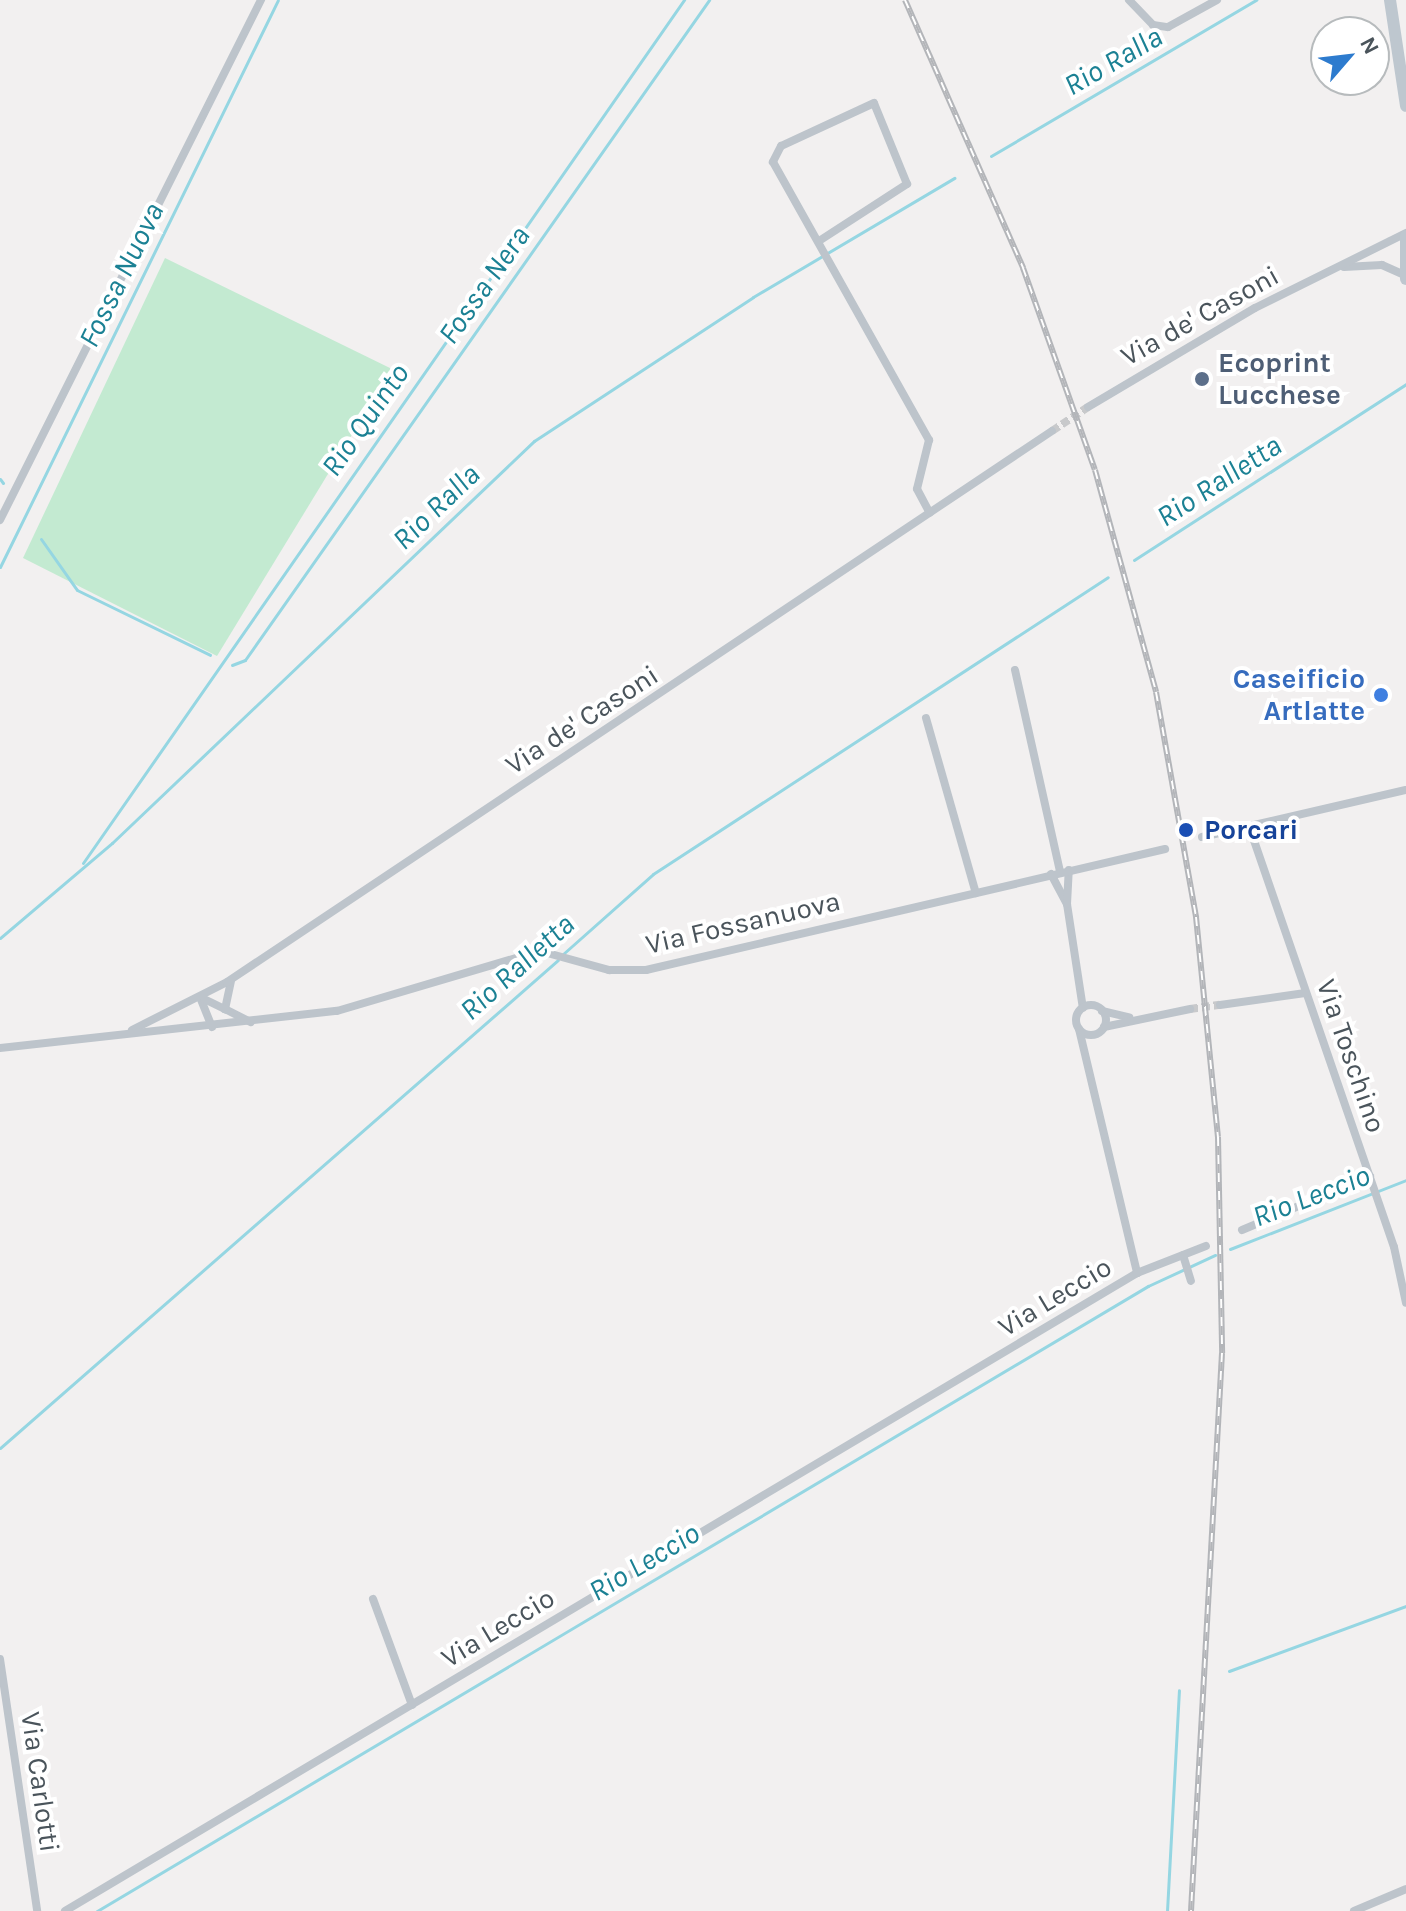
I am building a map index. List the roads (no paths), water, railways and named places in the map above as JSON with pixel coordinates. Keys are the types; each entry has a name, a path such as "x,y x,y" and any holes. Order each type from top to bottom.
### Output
{"main road":[{"path":"1390,0 1406,106"},
{"path":"1405,277 1406,234"}],"street":[{"path":"0,520 2,506 261,0"},
{"path":"1129,0 1153,25 1168,27 1217,0"},
{"path":"821,243 907,184 874,103 776,154 778,174 821,243 929,440 917,489 930,513"},
{"name":"Via de' Casoni","path":"1088,407 1336,269 1406,234"},
{"name":"Via de' Casoni","path":"1336,269 1373,264 1405,277"},
{"name":"Via de' Casoni","path":"128,1033 232,979 1052,431"},
{"path":"1015,670 1081,977 1083,1008 1079,1029 1137,1273"},
{"path":"926,718 976,893"},
{"path":"1202,837 1406,790"},
{"name":"Via Toschino","path":"1249,826 1374,1187 1406,1303"},
{"name":"Via Fossanuova","path":"0,1048 128,1033 256,1023 337,1011 510,958 561,956 646,970 1165,849"},
{"path":"1060,872 1067,905"},
{"path":"1081,977 1098,1008 1104,1027"},
{"path":"225,1009 232,979"},
{"path":"1220,1005 1305,993"},
{"path":"200,997 256,1023"},
{"path":"200,997 212,1027"},
{"path":"1083,1008 1098,1008 1130,1017"},
{"path":"1091,1035 1130,1017 1190,1009"},
{"path":"1079,1029 1091,1035"},
{"path":"1087,1063 1091,1035"},
{"path":"1242,1230 1370,1176"},
{"name":"Via Leccio","path":"65,1911 1137,1273 1206,1246"},
{"path":"1183,1255 1190,1278"},
{"path":"373,1599 412,1705"},
{"name":"Via Carlotti","path":"0,1659 37,1911"},
{"path":"1354,1911 1406,1889"}],"waterway":[{"name":"Fossa Nuova","path":"0,567 278,0"},
{"name":"Rio Quinto","path":"83,863 684,0"},
{"name":"Fossa Nera","path":"232,665 245,660 709,0"},
{"name":"Rio Ralla","path":"991,156 1256,0"},
{"name":"Rio Ralla","path":"0,938 112,843 534,441 753,297 954,178"},
{"name":"Rio Ralletta","path":"1134,560 1406,384"},
{"name":"Fossa Nera","path":"0,479 3,483"},
{"name":"Fossa Nera","path":"41,539 77,590 210,655"},
{"name":"Rio Ralletta","path":"563,954 653,874 1108,577"},
{"name":"Rio Ralletta","path":"0,1448 558,960"},
{"name":"Rio Leccio","path":"1230,1249 1406,1180"},
{"name":"Rio Leccio","path":"97,1911 1148,1286 1215,1255"},
{"path":"1229,1671 1406,1606"},
{"path":"1167,1911 1179,1690"}],"tunnel":[{"path":"1052,431 1088,407"},
{"path":"1190,1009 1220,1005"}],"railway":[{"path":"905,0 1023,268 1095,470 1156,692 1196,917 1218,1137 1222,1353 1191,1911"}],"place":[{"name":"Ecoprint Lucchese","path":"1202,379"},
{"name":"Caseificio Artlatte","path":"1381,695"},
{"name":"Porcari","path":"1186,830"}]}
